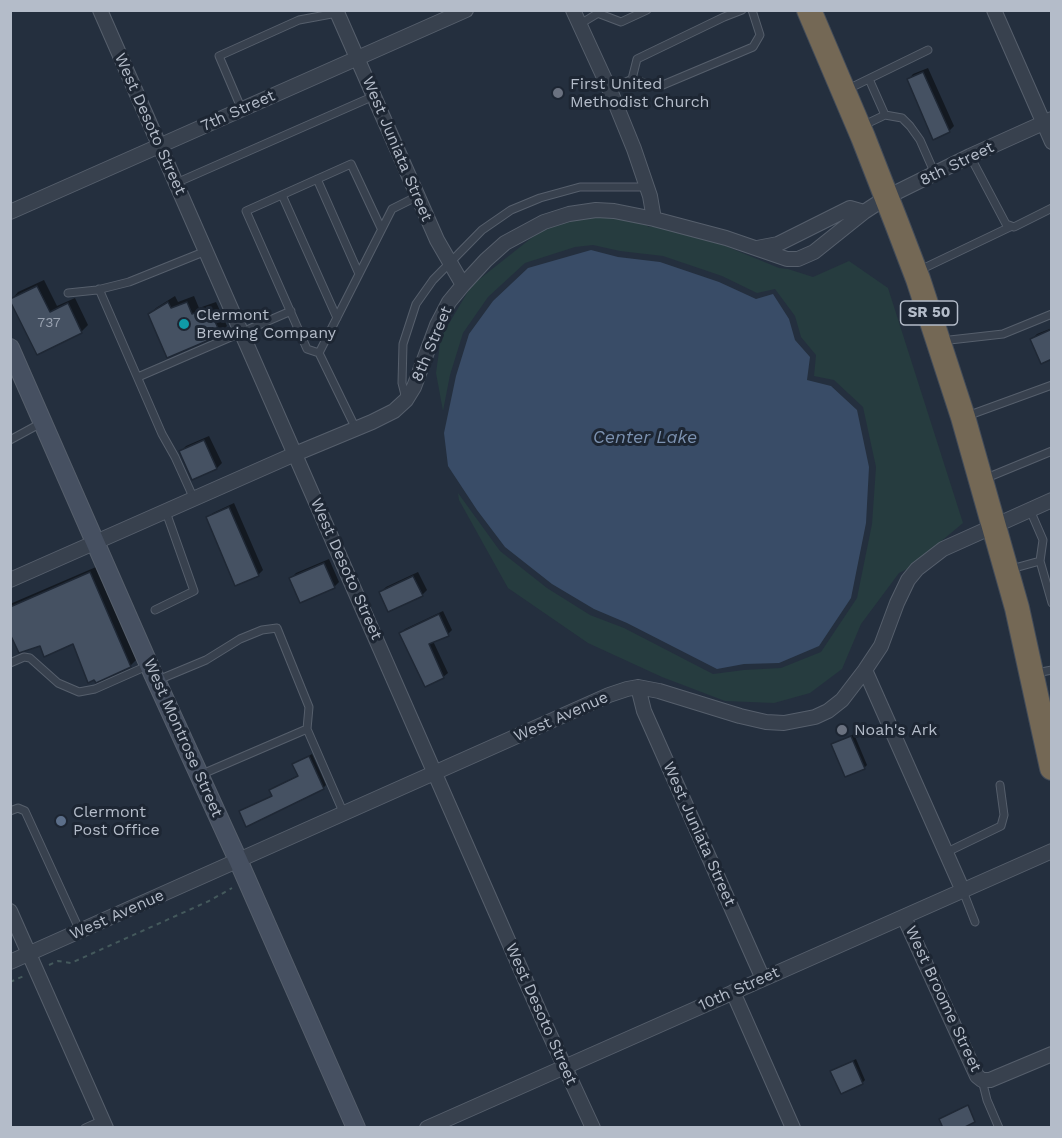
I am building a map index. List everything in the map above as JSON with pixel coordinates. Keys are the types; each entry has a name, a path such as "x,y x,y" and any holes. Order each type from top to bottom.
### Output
{"highway":[{"name":"SR 50","path":"809,10 887,197 939,341 1006,570 1042,672 1052,768"}],"street":[{"name":"West Desoto Street","path":"100,10 593,1128"},
{"name":"7th Street","path":"10,212 466,10"},
{"path":"573,10 610,90 647,187 654,219"},
{"path":"994,10 1047,121 1052,142"},
{"name":"West Juniata Street","path":"337,12 418,196 449,263 463,285"},
{"name":"8th Street","path":"10,580 394,411 406,400 422,369 437,325 449,302 486,260 505,243 544,222 569,214 596,210 615,211 726,238 787,259 798,259 814,252 864,212 887,197 1047,121"},
{"name":"8th Street","path":"755,249 778,244 850,208 864,212"},
{"name":"West Montrose Street","path":"10,348 356,1128"},
{"name":"West Avenue","path":"10,962 609,695 638,687 676,695 740,717 784,723 801,721 828,711 842,700 881,646 897,603 908,580 917,569 943,549 1052,500"},
{"path":"865,670 963,891"},
{"name":"West Juniata Street","path":"638,687 644,711 763,979"},
{"name":"10th Street","path":"428,1128 1052,851"},
{"path":"10,911 105,1124"},
{"name":"West Broome Street","path":"904,917 977,1076 982,1080"},
{"path":"733,992 793,1128"},
{"path":"982,1080 990,1080 1052,1054"}],"lane":[{"path":"580,24 600,12 621,22 647,10"},
{"path":"633,80 637,59 742,10"},
{"path":"610,90 633,80 658,87 753,46 760,35 752,10"},
{"path":"242,110 219,56 299,20 337,12"},
{"path":"844,91 928,50"},
{"path":"869,79 885,115"},
{"path":"176,183 375,96"},
{"path":"859,127 885,115 902,118 920,140 935,174"},
{"path":"970,156 1006,224 1010,227"},
{"path":"356,429 319,353 307,349 246,211 351,164 381,228"},
{"path":"317,179 359,274"},
{"path":"406,400 402,383 403,344 416,304 433,280 482,230 511,210 540,198 580,187 647,187"},
{"path":"282,195 337,318"},
{"path":"319,353 392,209 418,196"},
{"path":"915,272 1052,208"},
{"path":"68,292 99,290 129,282 206,251"},
{"path":"99,290 194,499"},
{"path":"138,377 291,310"},
{"path":"939,341 1003,334 1052,314"},
{"path":"963,417 1052,384"},
{"path":"10,440 43,422"},
{"path":"981,480 1052,452"},
{"path":"1030,510 1043,540 1040,561 1052,603"},
{"path":"155,610 194,591 165,512"},
{"path":"1006,570 1040,561"},
{"path":"10,663 24,657 30,658 58,683 79,692 206,660 240,639 262,630 277,628 309,707 307,729 344,814"},
{"path":"200,775 307,729"},
{"path":"945,853 1001,826 1005,815 1000,785"},
{"path":"10,811 18,808 25,812 80,931"},
{"path":"963,891 975,922"},
{"path":"982,1080 987,1100 999,1128"},
{"path":"85,1128 105,1124"}],"path":[{"path":"45,966 58,961 71,963 209,901 247,880"},
{"path":"10,982 28,974"}],"green space":[{"path":"596,217 653,226 723,245 779,268 813,277 849,261 888,288 963,523 909,568 899,573 861,624 842,669 810,693 774,703 725,701 662,677 588,643 508,588 459,500 458,493 500,551 547,588 590,615 624,628 713,674 781,668 821,652 857,598 872,524 876,467 863,407 834,380 814,376 816,355 801,337 795,316 775,289 757,293 722,276 663,256 593,245 575,247 525,263 488,297 463,333 450,375 443,411 436,373 441,337 472,285 539,232 570,221"}],"water":[{"name":"Center Lake","path":"591,250 618,257 660,262 719,282 756,299 773,294 789,319 795,340 810,357 807,380 831,386 857,410 869,467 866,523 851,598 819,646 779,663 744,664 717,669 627,623 594,609 552,584 505,547 448,466 444,433 456,376 469,334 493,301 528,268"}],"building":[{"path":"923,72 950,132 933,140 907,79"},
{"path":"37,286 50,312 68,303 82,333 37,355 10,299"},
{"name":"Clermont Brewing Company","path":"168,302 171,308 187,302 192,314 209,308 221,335 167,358 148,314"},
{"path":"1052,329 1052,359 1041,364 1030,339"},
{"path":"204,440 217,469 192,480 179,451"},
{"path":"229,507 259,576 235,586 206,517"},
{"path":"324,563 335,588 300,603 289,578"},
{"path":"90,572 131,667 96,683 94,680 88,683 73,644 44,657 40,646 19,653 10,634 10,607"},
{"path":"413,576 423,596 388,612 379,592"},
{"path":"439,614 449,636 429,644 444,678 425,687 399,633"},
{"path":"851,736 865,769 845,777 831,744"},
{"path":"309,756 324,789 246,827 239,811 272,796 269,790 298,776 292,764"},
{"path":"853,1061 863,1084 841,1094 830,1071"},
{"path":"968,1105 975,1122 963,1128 943,1128 939,1119"}],"place":[{"name":"First United Methodist Church","path":"558,93"},
{"name":"Clermont Brewing Company","path":"184,324"},
{"name":"Noah's Ark","path":"842,730"},
{"name":"Clermont Post Office","path":"61,821"}]}
